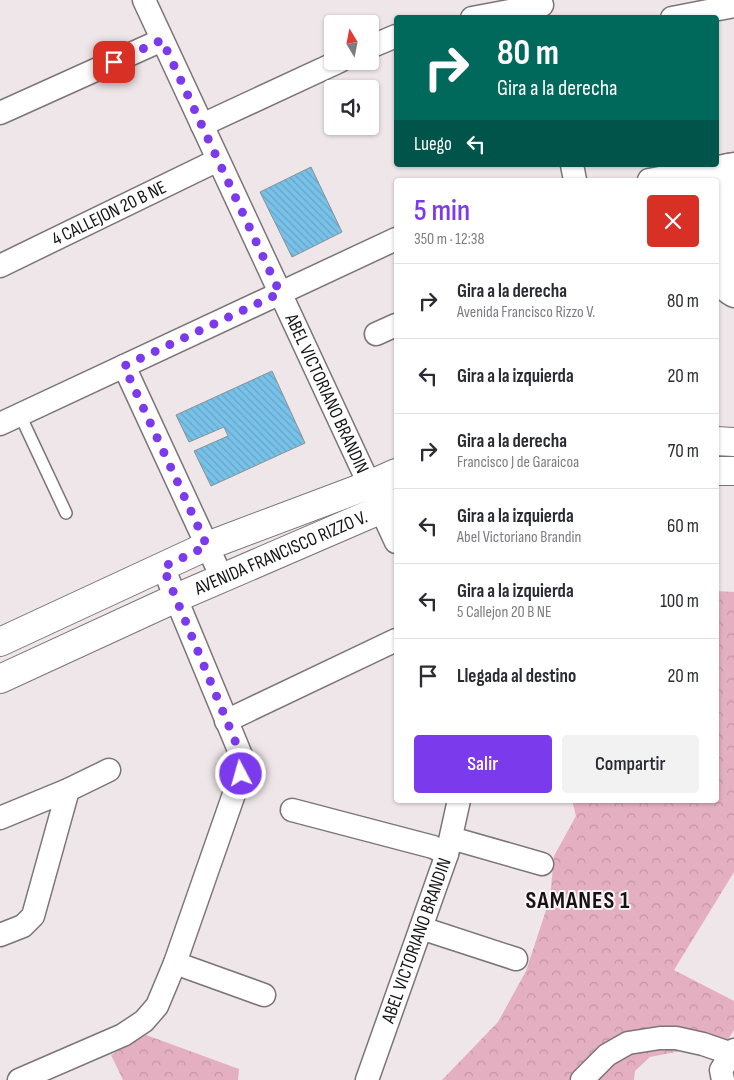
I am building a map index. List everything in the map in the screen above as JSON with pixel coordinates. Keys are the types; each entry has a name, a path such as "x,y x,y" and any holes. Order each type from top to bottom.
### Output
{"main road":[{"path":"719,441 734,442"},
{"path":"719,471 734,472"},
{"name":"AVENIDA FRANCISCO RIZZO V.","path":"0,642 207,546 394,474"},
{"name":"AVENIDA FRANCISCO RIZZO V.","path":"0,679 176,598 388,506"}],"street":[{"name":"ABEL VICTORIANO BRANDIN","path":"144,0 369,485 388,506 394,533"},
{"path":"688,15 734,6"},
{"path":"493,15 543,8"},
{"path":"379,43 394,37"},
{"path":"0,113 162,40"},
{"path":"202,125 324,68"},
{"name":"4 CALLEJON 20 B NE","path":"0,266 218,160"},
{"path":"660,178 731,165 723,282 728,294 734,296"},
{"path":"10,420 394,240"},
{"path":"376,334 394,326"},
{"path":"124,366 222,578"},
{"path":"19,1080 123,1035 144,1021 157,1006 175,963 241,774 243,760 163,567"},
{"path":"226,720 394,641"},
{"path":"0,818 68,790 109,770"},
{"path":"0,935 23,926 34,916 68,790"},
{"name":"ABEL VICTORIANO BRANDIN","path":"367,1080 449,846 458,803"},
{"path":"292,810 433,848 449,846 542,864"},
{"path":"421,928 516,959"},
{"path":"175,963 264,995"},
{"path":"582,1080 607,1055 628,1043 660,1038 676,1038 733,1052 721,1070 723,1080"}],"lane":[{"path":"10,420 66,514"}],"green space":[{"path":"719,591 734,592 734,872 674,970 734,1001 734,1030 715,1059 701,1053 681,1051 650,1057 635,1071 634,1080 442,1080 498,1022 526,971 550,898 554,856 576,816 573,803 719,803"},
{"path":"146,1035 239,1069 238,1080 123,1080 111,1055"}],"building":[{"path":"311,167 342,232 292,257 260,192"},
{"path":"272,371 305,443 211,486 194,451 228,436 224,427 189,442 176,415"}],"district":[{"name":"SAMANES 1","path":"578,900"}],"route":[{"path":"114,62 162,40 280,293 124,366 207,546 163,567 243,760 241,774"}]}
